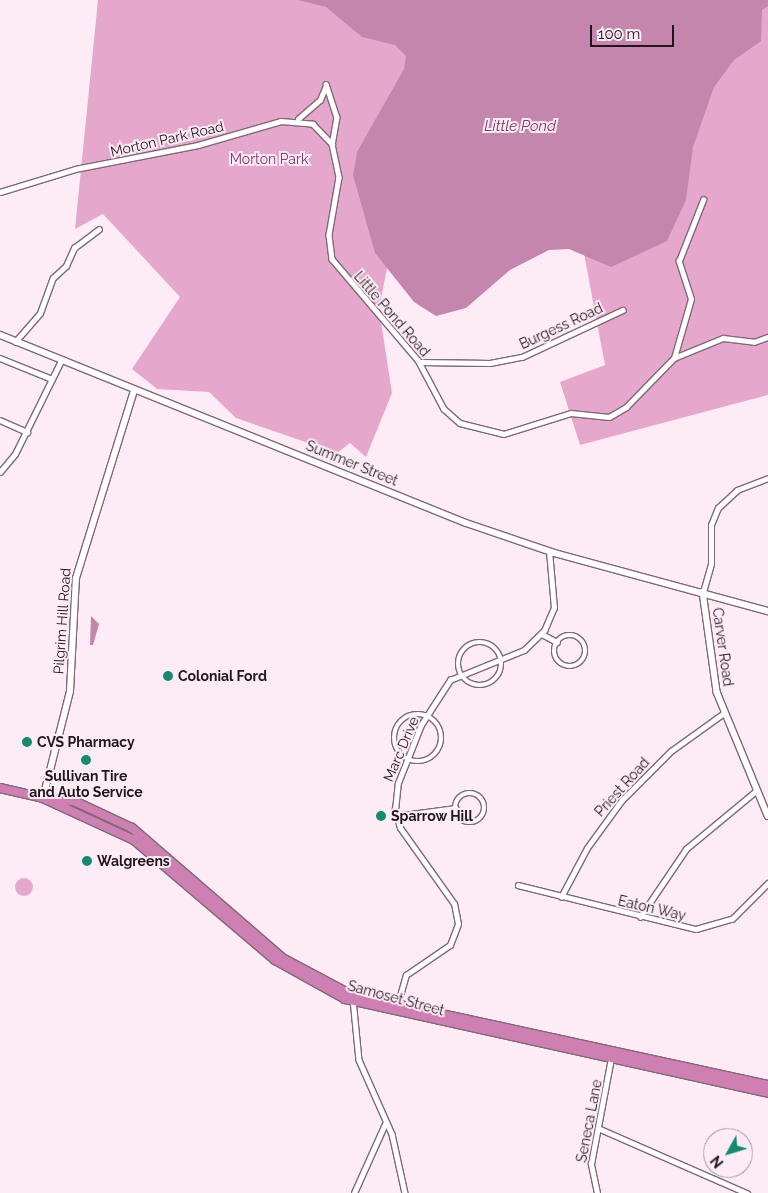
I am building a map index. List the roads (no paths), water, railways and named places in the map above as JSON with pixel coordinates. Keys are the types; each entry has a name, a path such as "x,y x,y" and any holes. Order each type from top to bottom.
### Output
{"highway":[{"name":"Samoset Street","path":"0,788 43,798 146,848 275,960 353,998 396,1010 768,1085"},
{"name":"Samoset Street","path":"612,1055 768,1093"}],"main road":[{"name":"Summer Street","path":"0,335 134,391 466,523 549,551 768,611"},
{"name":"Pilgrim Hill Road","path":"43,798 70,691 76,578 134,391"}],"street":[{"name":"Little Pond Road","path":"298,119 320,100 326,84 337,117 332,144 339,177 329,235 332,259 418,361 452,417 471,428 500,434 571,413 602,418 619,413 674,358 723,338 754,342 768,337"},
{"path":"298,119 317,126 332,144"},
{"name":"Morton Park Road","path":"0,192 75,169 159,154 298,119"},
{"path":"674,358 691,299 679,261 703,200"},
{"path":"15,342 40,313 53,278 66,266 74,248 99,229"},
{"name":"Burgess Road","path":"418,361 454,364 522,357 623,310"},
{"path":"0,358 52,379"},
{"path":"0,472 27,432 61,361"},
{"path":"0,420 27,432"},
{"path":"703,592 712,564 711,525 718,508 737,490 768,478"},
{"name":"Marc Drive","path":"396,1010 406,976 450,945 458,924 454,904 405,838 396,816 396,792 407,759 427,716 443,688 460,674 524,650 542,634 554,608 549,551"},
{"name":"Carver Road","path":"703,592 711,671 724,713 768,816"},
{"path":"542,634 557,642"},
{"path":"566,635 580,639 586,649 583,660 575,666 563,664 555,654 557,642 566,635"},
{"path":"474,643 489,644 502,658 500,674 485,686 470,685 460,674 460,655 474,643"},
{"name":"Priest Road","path":"560,896 587,848 622,800 671,751 724,713"},
{"path":"409,716 427,716 441,732 438,750 424,761 407,759 395,746 396,728 409,716"},
{"path":"640,917 686,850 757,790"},
{"path":"470,793 481,798 485,809 479,820 470,823 458,818 455,808 460,798 470,793"},
{"path":"396,816 455,808"},
{"name":"Eaton Way","path":"518,886 696,929 721,925 768,883"},
{"path":"353,998 359,1060 386,1121 405,1193"},
{"name":"Seneca Lane","path":"597,1193 590,1170 612,1055"},
{"path":"354,1193 386,1121"},
{"path":"598,1128 747,1193"}],"water":[{"name":"Little Pond","path":"298,0 768,0 768,6 762,10 761,41 734,60 714,87 693,147 686,200 667,241 611,267 569,249 549,250 510,270 466,308 436,316 414,302 375,253 353,175 357,152 404,69 406,56 395,45 362,37 326,7"},
{"path":"91,616 99,624 93,645 90,645"}],"place":[{"name":"Colonial Ford","path":"168,676"},
{"name":"CVS Pharmacy","path":"27,742"},
{"name":"Sullivan Tire and Auto Service","path":"86,760"},
{"name":"Sparrow Hill","path":"381,816"},
{"name":"Walgreens","path":"87,861"}],"park label":[{"name":"Morton Park","path":"269,159"}]}
